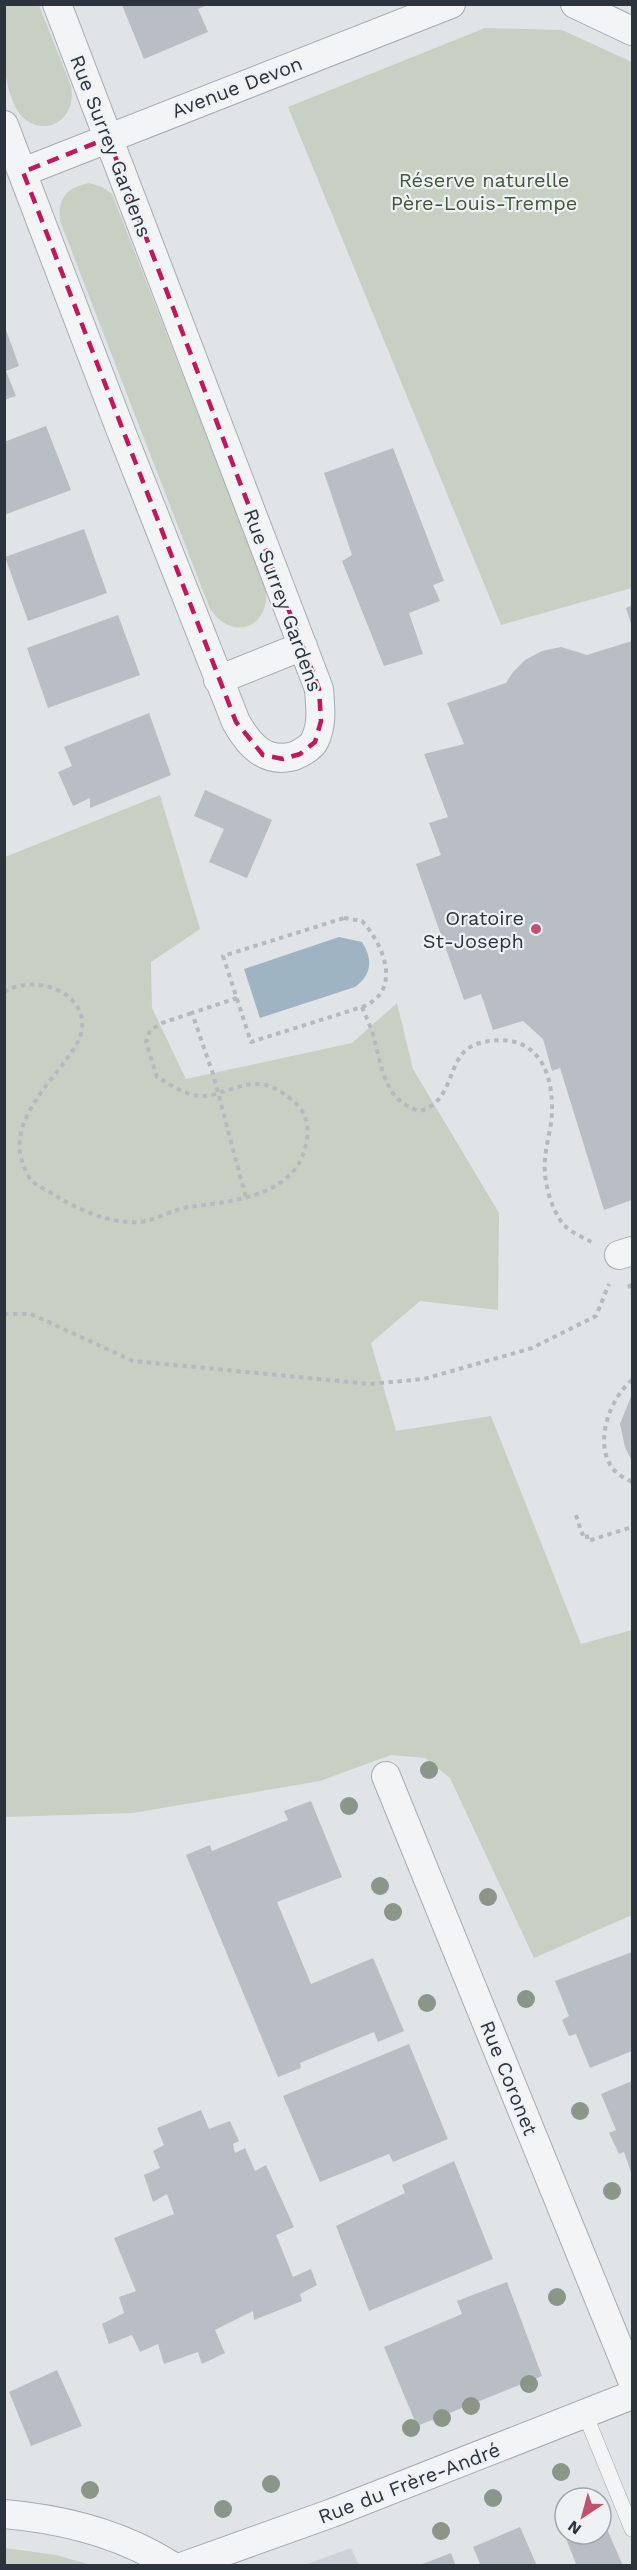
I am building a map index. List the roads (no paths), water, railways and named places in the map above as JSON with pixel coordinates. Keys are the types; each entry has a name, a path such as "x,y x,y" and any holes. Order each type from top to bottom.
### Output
{"street":[{"name":"Rue Surrey Gardens","path":"4,125 218,680 246,739 263,755 283,759 300,754 315,742 321,721 319,689 57,4"},
{"name":"Avenue Devon","path":"23,172 451,4"},
{"path":"575,4 633,31"},
{"path":"218,680 303,646"},
{"name":"Rue Coronet","path":"386,1776 633,2380"},
{"name":"Rue du Frère-André","path":"184,2565 332,2513 633,2396"},
{"path":"4,2514 38,2517 96,2532 119,2539 172,2565"}],"lane":[{"path":"585,2415 633,2529"}],"water":[{"path":"339,937 362,942 366,948 369,966 361,982 355,987 260,1018 244,969"}],"place":[{"name":"Oratoire St-Joseph","path":"536,929"}],"park label":[{"name":"Réserve naturelle Père-Louis-Trempe","path":"484,192"}]}
